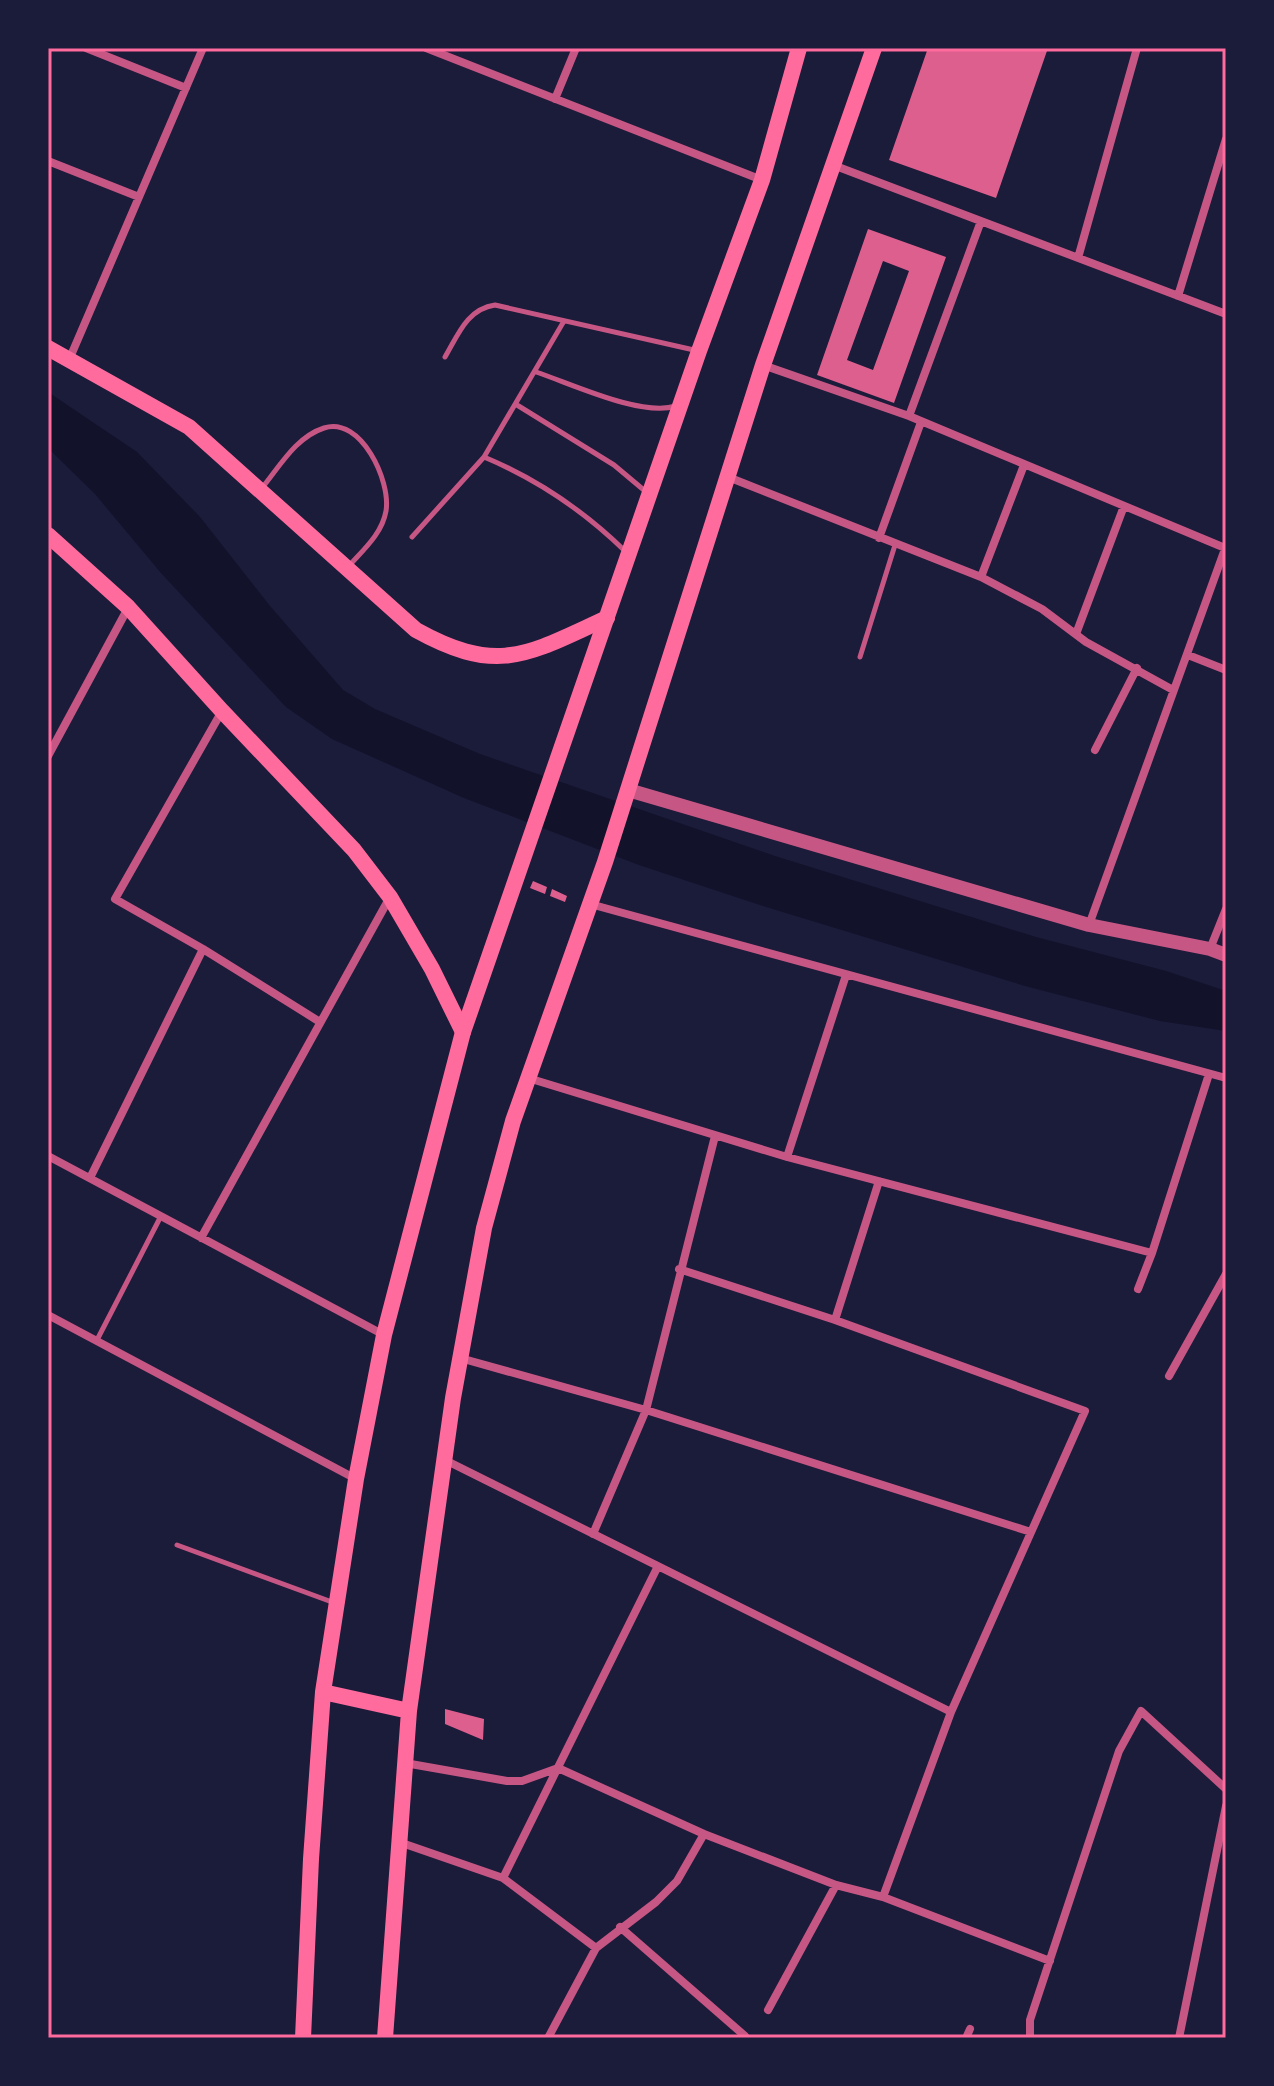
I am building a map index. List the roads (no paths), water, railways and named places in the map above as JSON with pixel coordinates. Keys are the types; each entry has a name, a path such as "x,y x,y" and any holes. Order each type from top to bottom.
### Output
{"main road":[{"path":"303,2038 323,1692 356,1479 384,1335 463,1032 699,351 762,180 799,48"},
{"path":"385,2038 409,1711 444,1460 484,1228 513,1121 605,862 763,365 874,48"},
{"path":"48,348 189,427 416,630 448,647 483,655 532,653 607,618"},
{"path":"48,535 128,607 354,850 390,897 432,969 463,1032"},
{"path":"323,1692 409,1711"}],"street":[{"path":"86,48 186,88"},
{"path":"69,360 203,48"},
{"path":"426,48 762,180"},
{"path":"555,99 576,48"},
{"path":"1078,258 1137,48"},
{"path":"1178,296 1226,139"},
{"path":"48,161 139,197"},
{"path":"833,165 1226,314"},
{"path":"909,416 981,221"},
{"path":"763,365 909,416 1225,547 1089,925"},
{"path":"879,538 921,422"},
{"path":"981,577 1024,465"},
{"path":"727,477 981,577 1042,609 1086,642 1173,690"},
{"path":"1076,634 1124,506"},
{"path":"48,756 128,607"},
{"path":"1188,655 1226,670"},
{"path":"1095,750 1137,668"},
{"path":"222,711 115,899 203,949 320,1022"},
{"path":"628,790 1089,925 1210,949 1226,955"},
{"path":"201,1238 390,897"},
{"path":"590,904 1226,1078"},
{"path":"1210,949 1226,909"},
{"path":"90,1178 203,949"},
{"path":"787,1157 846,975"},
{"path":"1138,1289 1209,1074"},
{"path":"528,1078 787,1157 1152,1253"},
{"path":"593,1534 646,1410 679,1269 715,1136"},
{"path":"48,1156 384,1335"},
{"path":"835,1320 879,1181"},
{"path":"679,1269 835,1320 1085,1411 951,1712 883,1897"},
{"path":"1169,1376 1226,1274"},
{"path":"48,1315 356,1479"},
{"path":"460,1358 646,1410 1031,1532"},
{"path":"444,1460 951,1712"},
{"path":"503,1878 658,1566"},
{"path":"1030,2038 1030,2020 1119,1751 1141,1711 1226,1789"},
{"path":"405,1763 507,1781 522,1781 558,1768 704,1834 836,1885 883,1897 1050,1961"},
{"path":"1179,2038 1226,1806"},
{"path":"548,2038 596,1948 656,1902 677,1881 704,1834"},
{"path":"399,1842 503,1878 596,1948"},
{"path":"768,2010 836,1885"},
{"path":"620,1927 745,2036"}],"lane":[{"path":"445,357 469,318 487,306 495,305 699,351"},
{"path":"412,537 484,457 564,321"},
{"path":"536,372 647,409 681,405"},
{"path":"517,405 614,465 649,496"},
{"path":"260,490 296,445 311,434 326,427 340,426 353,433 366,446 378,470 386,492 386,509 382,526 348,568"},
{"path":"484,457 517,471 557,494 603,529 629,555"},
{"path":"860,657 895,545"},
{"path":"97,1341 161,1216"},
{"path":"177,1545 337,1604"}]}
